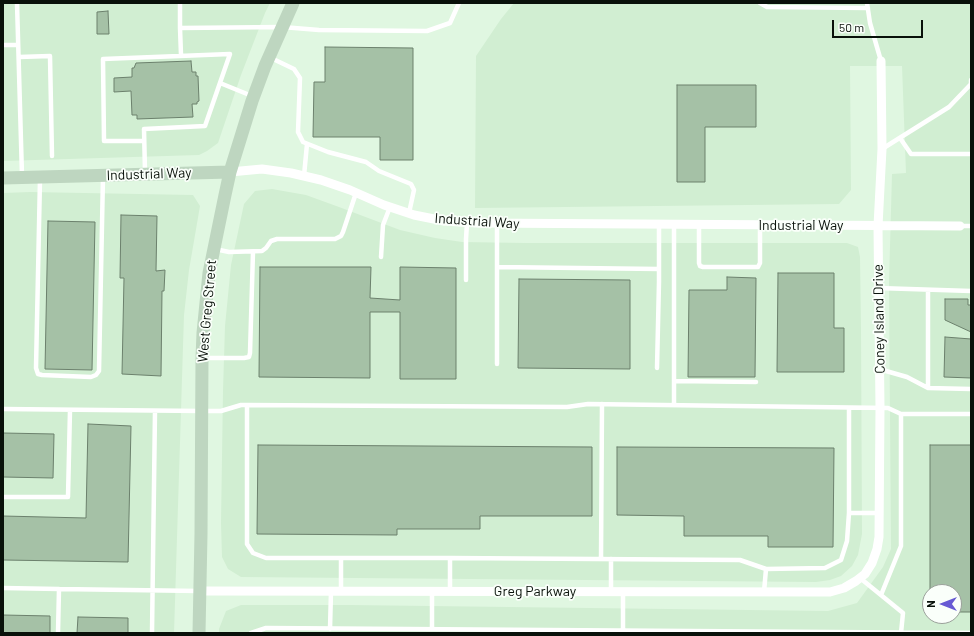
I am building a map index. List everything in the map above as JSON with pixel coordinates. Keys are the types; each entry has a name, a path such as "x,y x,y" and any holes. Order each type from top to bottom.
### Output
{"main road":[{"name":"West Greg Street","path":"199,633 202,358 209,273 220,212 230,172 253,96 293,3"},
{"name":"Industrial Way","path":"3,178 230,172"}],"street":[{"name":"Coney Island Drive","path":"862,576 872,563 879,537 880,408 878,226 882,149 881,61"},
{"name":"Industrial Way","path":"230,172 262,169 291,173 321,180 409,213 444,221 467,223 960,226"},
{"name":"Greg Parkway","path":"200,591 830,592 844,588 862,576"}],"lane":[{"path":"17,3 22,178"},
{"path":"180,3 181,55"},
{"path":"180,28 282,27 319,30 427,31 450,23 459,3"},
{"path":"760,3 767,7 867,6 870,23 881,61"},
{"path":"3,45 18,45"},
{"path":"144,141 104,141 103,58 230,54 206,126 144,129 145,174"},
{"path":"19,57 50,56 52,156"},
{"path":"269,57 294,69 300,78 298,132 303,142 328,152 366,162 378,171 411,184 414,190 409,213"},
{"path":"882,149 949,107 971,84 971,80"},
{"path":"220,83 253,96"},
{"path":"900,138 911,154 971,154"},
{"path":"304,176 307,144"},
{"path":"40,177 36,368 38,374 42,375 91,377 96,375 99,371 104,175"},
{"path":"213,249 229,252 253,252 262,251 271,241 277,239 335,239 343,232 356,193"},
{"path":"381,257 383,225 390,207"},
{"path":"466,280 467,223"},
{"path":"497,224 497,364"},
{"path":"657,368 659,224"},
{"path":"674,224 674,405"},
{"path":"699,225 699,263 702,268 758,267 760,263 760,225"},
{"path":"960,226 971,226"},
{"path":"202,358 244,358 248,357 250,353 253,252"},
{"path":"497,267 659,269"},
{"path":"878,288 971,291"},
{"path":"928,290 928,388"},
{"path":"879,369 907,377 928,388 971,389"},
{"path":"674,381 756,382"},
{"path":"601,559 602,404"},
{"path":"3,409 221,411 241,405 567,407 602,404 888,408 901,414 971,414"},
{"path":"247,405 247,544 253,553 266,558 740,560 766,570 825,568 841,560 847,541 849,514 849,408"},
{"path":"3,497 68,497 70,410"},
{"path":"152,633 155,411"},
{"path":"882,595 901,546 901,414"},
{"path":"849,514 879,513"},
{"path":"341,558 341,591"},
{"path":"450,558 450,591"},
{"path":"611,559 611,591"},
{"path":"764,592 766,570"},
{"path":"862,576 903,613 901,633"},
{"path":"3,588 200,591"},
{"path":"58,633 59,589"},
{"path":"330,629 331,591"},
{"path":"432,591 432,629"},
{"path":"623,591 624,632"},
{"path":"251,633 266,628 624,632 971,633"}],"shaded area":[{"path":"3,3 270,3 241,75 218,143 207,151 199,155 3,161"},
{"path":"514,3 971,3 971,633 219,633 219,629 226,611 241,605 828,611 857,603 883,567 891,549 889,282 892,174 906,173 902,66 850,66 851,190 839,204 475,208 476,56 501,19"},
{"path":"272,189 306,195 400,230 435,238 462,242 847,243 858,247 860,257 862,534 858,555 852,566 841,576 830,580 816,582 241,577 228,569 222,557 221,523 225,326 231,265 244,204 255,191"},
{"path":"30,192 193,195 200,206 189,270 184,315 174,633 3,633 3,193"}],"building":[{"path":"108,11 109,34 97,34 97,12"},
{"path":"325,47 413,48 413,160 380,160 380,137 313,137 314,82 325,82"},
{"path":"191,61 192,72 196,72 196,76 198,76 199,101 197,104 192,104 193,117 137,119 137,115 132,115 131,91 114,92 114,78 132,77 132,68 134,68 136,63"},
{"path":"677,85 756,85 756,127 705,127 705,182 677,182"},
{"path":"121,215 157,216 156,271 165,270 164,291 162,291 161,376 122,374 124,278 120,278"},
{"path":"48,221 95,222 92,370 45,369"},
{"path":"260,267 371,267 370,298 400,300 400,267 456,268 456,379 400,379 400,312 370,312 370,378 259,377"},
{"path":"778,273 834,273 834,328 844,328 844,372 777,372"},
{"path":"727,277 756,278 755,377 688,377 689,290 727,290"},
{"path":"519,279 630,280 630,369 518,368"},
{"path":"945,299 968,299 968,305 971,305 971,332 945,320"},
{"path":"945,337 971,339 971,378 944,377"},
{"path":"88,424 131,426 128,562 3,560 3,516 86,518"},
{"path":"3,433 54,434 53,478 3,477"},
{"path":"258,445 592,447 592,516 480,516 480,529 397,529 397,535 257,534"},
{"path":"930,445 971,445 971,612 962,612 962,584 930,584"},
{"path":"617,447 834,448 833,547 768,547 768,536 684,536 684,516 617,515"},
{"path":"3,615 50,616 50,633 3,633"},
{"path":"78,617 128,618 128,633 77,633"}]}
